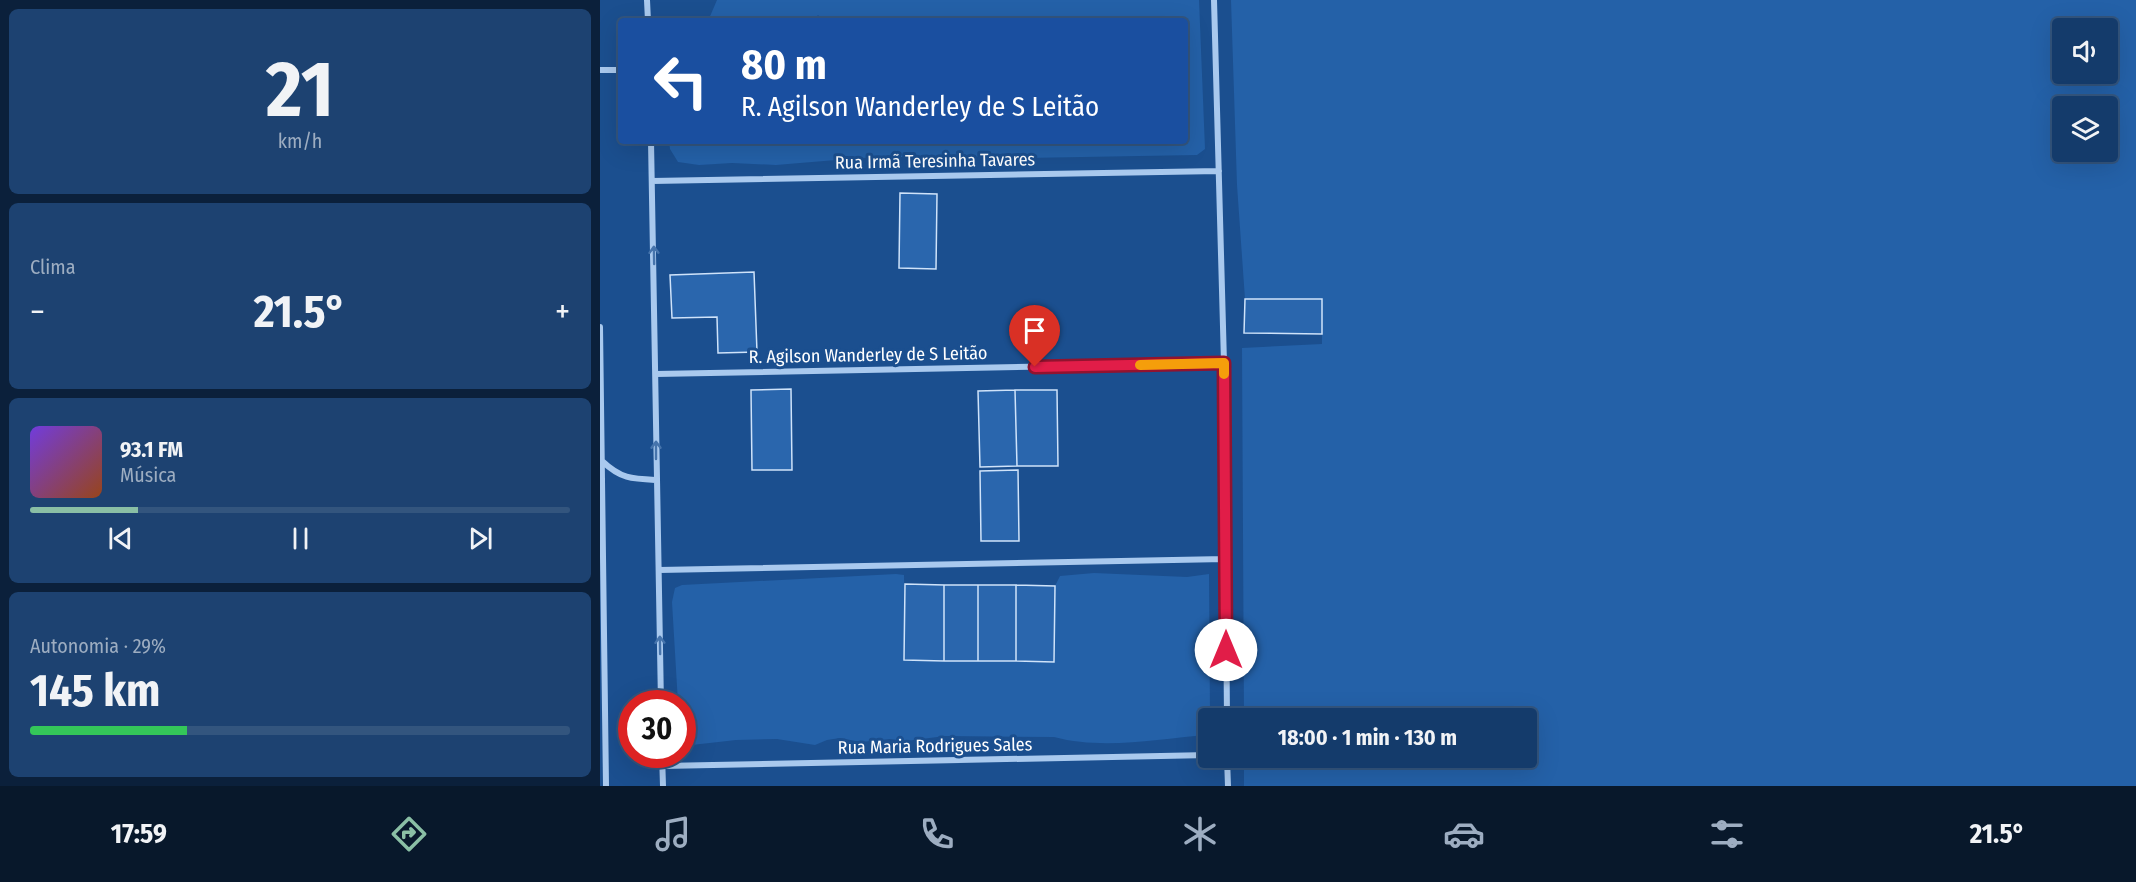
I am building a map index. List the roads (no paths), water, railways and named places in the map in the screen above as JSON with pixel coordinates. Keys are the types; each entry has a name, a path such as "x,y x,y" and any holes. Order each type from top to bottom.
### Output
{"street":[{"path":"647,0 648,18"},
{"path":"1214,0 1224,363 1227,708"},
{"path":"600,70 618,69"},
{"path":"651,144 661,690"},
{"name":"Rua Irmã Teresinha Tavares","path":"652,181 1219,171"},
{"path":"600,327 603,765 606,786"},
{"name":"R. Agilson Wanderley de S Leitão","path":"656,374 1224,363"},
{"path":"602,461 619,475 630,479 657,480"},
{"path":"659,570 1226,559"},
{"name":"Rua Maria Rodrigues Sales","path":"696,765 1198,755"},
{"path":"662,768 663,786"},
{"path":"1227,768 1228,786"}]}
